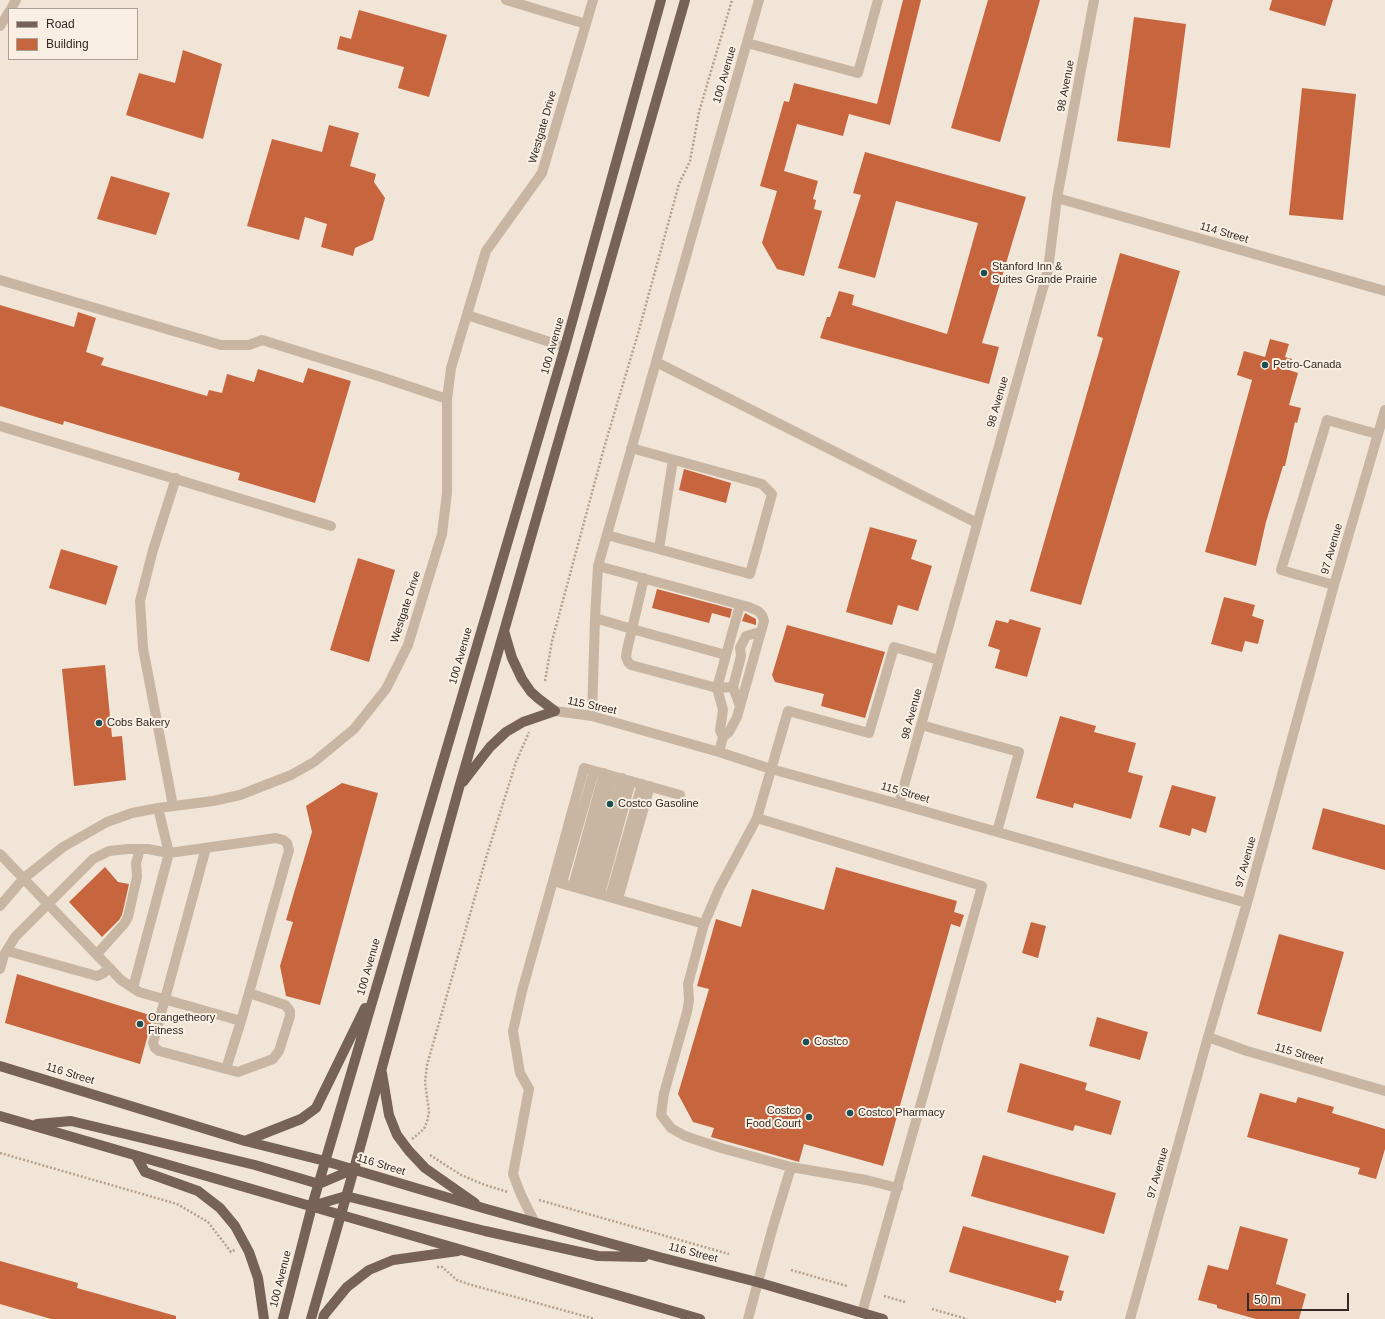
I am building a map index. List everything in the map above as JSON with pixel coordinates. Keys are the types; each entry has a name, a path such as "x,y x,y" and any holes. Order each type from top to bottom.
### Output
{"main road":[{"name":"100 Avenue","path":"283,1319 318,1184 565,348 662,0"},
{"path":"311,1319 459,788 684,0"},
{"path":"504,631 512,658 522,679 539,700 555,711"},
{"path":"459,788 490,747 506,732 522,722 555,711"},
{"path":"245,1141 300,1119 316,1108 377,981"},
{"name":"116 Street","path":"0,1066 245,1141 354,1169 483,1208 659,1257 757,1282 882,1319"},
{"path":"381,1070 389,1115 397,1135 408,1151 425,1168 483,1208"},
{"path":"0,1116 700,1319"},
{"path":"32,1125 71,1121 255,1165 318,1184 354,1169"},
{"path":"136,1156 145,1172 198,1191 220,1208 235,1226 249,1252 258,1278 264,1319"},
{"path":"312,1206 346,1196 485,1231 598,1256 659,1257"},
{"path":"323,1319 324,1315 347,1287 369,1270 393,1260 462,1251"}],"street":[{"path":"506,0 586,24"},
{"name":"Westgate Drive","path":"0,906 24,878 63,847 107,822 158,808 213,801 240,795 291,775 314,762 354,729 386,690 408,645 442,534 448,493 446,399 451,368 486,251 542,173 593,0"},
{"name":"100 Avenue","path":"592,716 598,566 759,0"},
{"path":"747,43 858,73 878,0"},
{"name":"98 Avenue","path":"899,804 1048,270 1057,198 1094,0"},
{"path":"0,26 8,14"},
{"name":"114 Street","path":"1057,198 1385,291"},
{"path":"0,280 221,345 249,345 262,340 446,399"},
{"path":"467,315 565,348"},
{"path":"656,362 977,522"},
{"name":"97 Avenue","path":"1130,1319 1208,1037 1247,903 1334,585 1385,410"},
{"path":"1334,585 1282,570 1327,420 1377,434"},
{"path":"0,426 331,526"},
{"path":"607,534 750,574 772,494 762,484 631,448"},
{"path":"659,549 673,460"},
{"path":"173,806 143,648 140,601 153,550 176,478"},
{"path":"598,566 740,605 758,611 762,615 764,621 737,717 729,732 723,737 719,752"},
{"path":"644,578 627,650 626,657 631,665 717,688 733,687"},
{"path":"723,737 720,730 723,710 717,688 740,605"},
{"path":"595,618 726,655"},
{"path":"740,706 733,687 741,656 740,648 742,641 746,636 756,633 760,634"},
{"path":"898,1188 866,1180 791,1167 685,1136 672,1128 661,1115 664,1093 687,1012 689,1000 688,984 704,924 719,889 757,818 788,711 869,733 894,647 939,660"},
{"name":"115 Street","path":"555,711 592,716 719,752 771,769 1247,903"},
{"path":"921,725 1019,752 997,832"},
{"path":"534,1221 520,1195 513,1174 529,1089 520,1073 513,1031 522,990 558,882 584,768 680,795"},
{"path":"596,893 627,780"},
{"path":"596,893 627,780"},
{"path":"596,893 627,780"},
{"path":"133,988 169,853 158,808"},
{"path":"757,818 982,886 862,1313"},
{"path":"0,969 4,955 15,937 93,859 109,851 148,849 169,853 276,838 283,840 288,850 249,993 226,1069"},
{"path":"206,848 164,999 153,1043 155,1048 159,1051 238,1072 273,1059 279,1051 290,1016 290,1011 285,1005 249,993"},
{"path":"97,954 124,924 128,917 137,878 136,863 140,849"},
{"path":"0,854 121,980 139,992 240,1021"},
{"path":"558,882 704,924"},
{"path":"7,951 97,976 110,968"},
{"name":"115 Street","path":"1208,1037 1246,1051 1385,1091"},
{"path":"748,1319 757,1282 791,1167"}],"path":[{"path":"545,681 552,641 602,456 639,330 679,184 690,161 700,112 732,0"},
{"path":"416,1143 412,1139 424,1129 427,1122 428,1112 425,1082 427,1065 486,858 516,762 529,731"},
{"path":"426,1152 461,1175 511,1193"},
{"path":"0,1153 177,1204 208,1222 231,1252 242,1247"},
{"path":"539,1200 728,1254"},
{"path":"434,1266 442,1267 457,1280 468,1284 595,1319"},
{"path":"791,1270 847,1286"},
{"path":"884,1296 905,1302"},
{"path":"932,1309 967,1319"}],"building":[{"path":"903,0 921,0 890,125 849,114 843,136 797,124 784,171 818,181 813,199 816,200 814,209 822,211 804,276 777,269 762,243 777,191 760,186 784,101 789,102 794,83 877,104"},
{"path":"988,0 1040,0 1000,142 951,128"},
{"path":"1272,0 1333,0 1325,26 1269,10"},
{"path":"359,10 447,35 429,97 398,88 404,67 337,49 340,36 351,39"},
{"path":"1134,17 1186,24 1170,148 1117,141"},
{"path":"183,50 222,64 203,139 126,115 139,73 175,83"},
{"path":"1302,88 1356,94 1343,220 1289,215"},
{"path":"329,125 359,133 350,166 376,174 374,182 385,198 373,240 355,248 353,256 321,247 327,224 305,217 299,240 247,226 272,139 322,152"},
{"name":"Stanford Inn & Suites Grande Prairie","path":"865,152 1026,197 982,343 999,347 989,384 820,338 827,317 830,317 839,291 854,295 852,305 947,334 978,223 896,201 875,278 838,268 861,195 853,193"},
{"path":"111,176 170,193 156,235 97,219"},
{"path":"1120,253 1180,271 1081,605 1030,591 1103,338 1097,336"},
{"path":"0,305 74,327 78,312 96,318 86,352 104,358 101,365 207,396 209,390 222,393 227,374 254,382 258,369 303,383 308,368 351,381 315,503 238,480 240,473 64,421 63,425 0,406"},
{"path":"1270,339 1289,344 1285,357 1292,359 1289,370 1298,373 1289,405 1301,408 1297,423 1295,422 1285,466 1283,466 1266,522 1256,566 1205,552 1252,380 1237,375 1244,351 1265,357"},
{"path":"684,469 731,483 726,503 679,490"},
{"path":"870,527 917,540 911,559 932,566 918,611 898,605 892,625 846,612"},
{"path":"61,549 118,566 106,605 49,588"},
{"path":"358,558 395,570 369,662 330,650"},
{"path":"657,589 732,609 730,618 712,613 709,623 652,608"},
{"path":"1224,597 1255,605 1252,616 1264,620 1258,644 1245,641 1242,652 1211,644"},
{"path":"745,613 756,619 756,625 742,621"},
{"path":"1010,619 1041,628 1027,677 995,668 1000,650 988,646 996,620 1008,623"},
{"path":"787,625 885,652 865,718 821,706 824,694 775,682 772,675"},
{"path":"105,665 112,737 122,736 126,780 74,786 62,669"},
{"path":"1060,716 1096,726 1094,732 1136,743 1128,772 1143,776 1131,819 1074,803 1073,808 1036,798"},
{"path":"342,783 378,793 320,1005 286,996 280,966 293,922 286,920 312,832 306,806"},
{"path":"1172,785 1216,797 1206,833 1192,828 1190,836 1159,827"},
{"path":"1323,808 1385,825 1385,870 1312,849"},
{"path":"105,867 118,882 129,884 122,915 102,937 69,902"},
{"name":"Costco","path":"836,867 957,901 954,912 964,915 960,927 951,924 883,1166 804,1144 799,1162 711,1137 714,1128 693,1122 678,1094 709,989 697,986 716,919 741,927 752,889 824,910"},
{"path":"1031,922 1046,926 1038,958 1022,953"},
{"path":"1279,934 1344,952 1321,1032 1257,1014"},
{"path":"17,974 153,1016 140,1064 5,1023"},
{"path":"1097,1017 1148,1032 1140,1060 1089,1046"},
{"path":"1020,1063 1087,1083 1085,1090 1121,1101 1111,1135 1075,1125 1073,1131 1007,1112"},
{"path":"1260,1093 1296,1103 1298,1097 1334,1107 1332,1113 1385,1129 1385,1149 1376,1179 1358,1174 1360,1168 1247,1137"},
{"path":"983,1155 1116,1193 1104,1234 971,1196"},
{"path":"963,1226 1069,1256 1059,1290 1064,1291 1061,1301 1056,1300 1056,1303 949,1272"},
{"path":"1240,1226 1288,1239 1276,1284 1306,1294 1299,1319 1256,1319 1217,1308 1217,1305 1198,1300 1208,1265 1228,1270"},
{"path":"0,1261 78,1283 77,1288 176,1316 176,1319 51,1319 0,1304"}],"place":[{"name":"Stanford Inn & Suites Grande Prairie","path":"984,273"},
{"name":"Petro-Canada","path":"1265,365"},
{"name":"Cobs Bakery","path":"99,723"},
{"name":"Costco Gasoline","path":"610,804"},
{"name":"Orangetheory Fitness","path":"140,1024"},
{"name":"Costco","path":"806,1042"},
{"name":"Costco Pharmacy","path":"850,1113"},
{"name":"Costco Food Court","path":"809,1117"}]}
